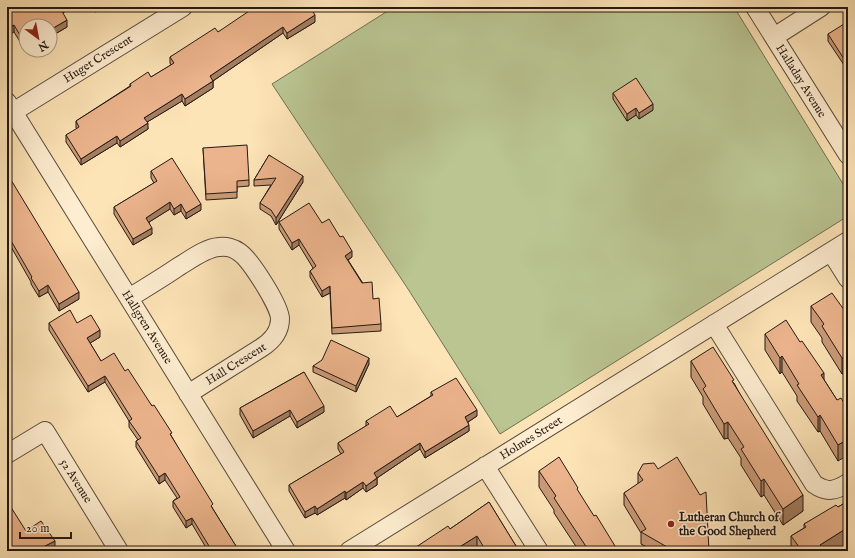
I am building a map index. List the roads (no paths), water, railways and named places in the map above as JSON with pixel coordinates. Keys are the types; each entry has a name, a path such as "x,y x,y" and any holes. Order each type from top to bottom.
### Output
{"street":[{"name":"Huget Crescent","path":"10,107 183,7"},
{"name":"Halladay Avenue","path":"755,7 848,155"},
{"path":"774,37 821,7"},
{"name":"Hallgren Avenue","path":"10,107 286,551"},
{"name":"Holmes Street","path":"351,550 848,241"},
{"name":"Hall Crescent","path":"129,298 200,254 218,247 232,248 242,254 249,262 274,302 278,309 280,319 277,333 272,340 188,394"},
{"path":"831,252 848,279"},
{"path":"714,324 814,484 822,489 829,490 848,483"},
{"name":"52 Avenue","path":"7,454 45,431 119,551"},
{"path":"485,466 539,551"}],"place":[{"name":"Lutheran Church of the Good Shepherd","path":"671,524"}]}
